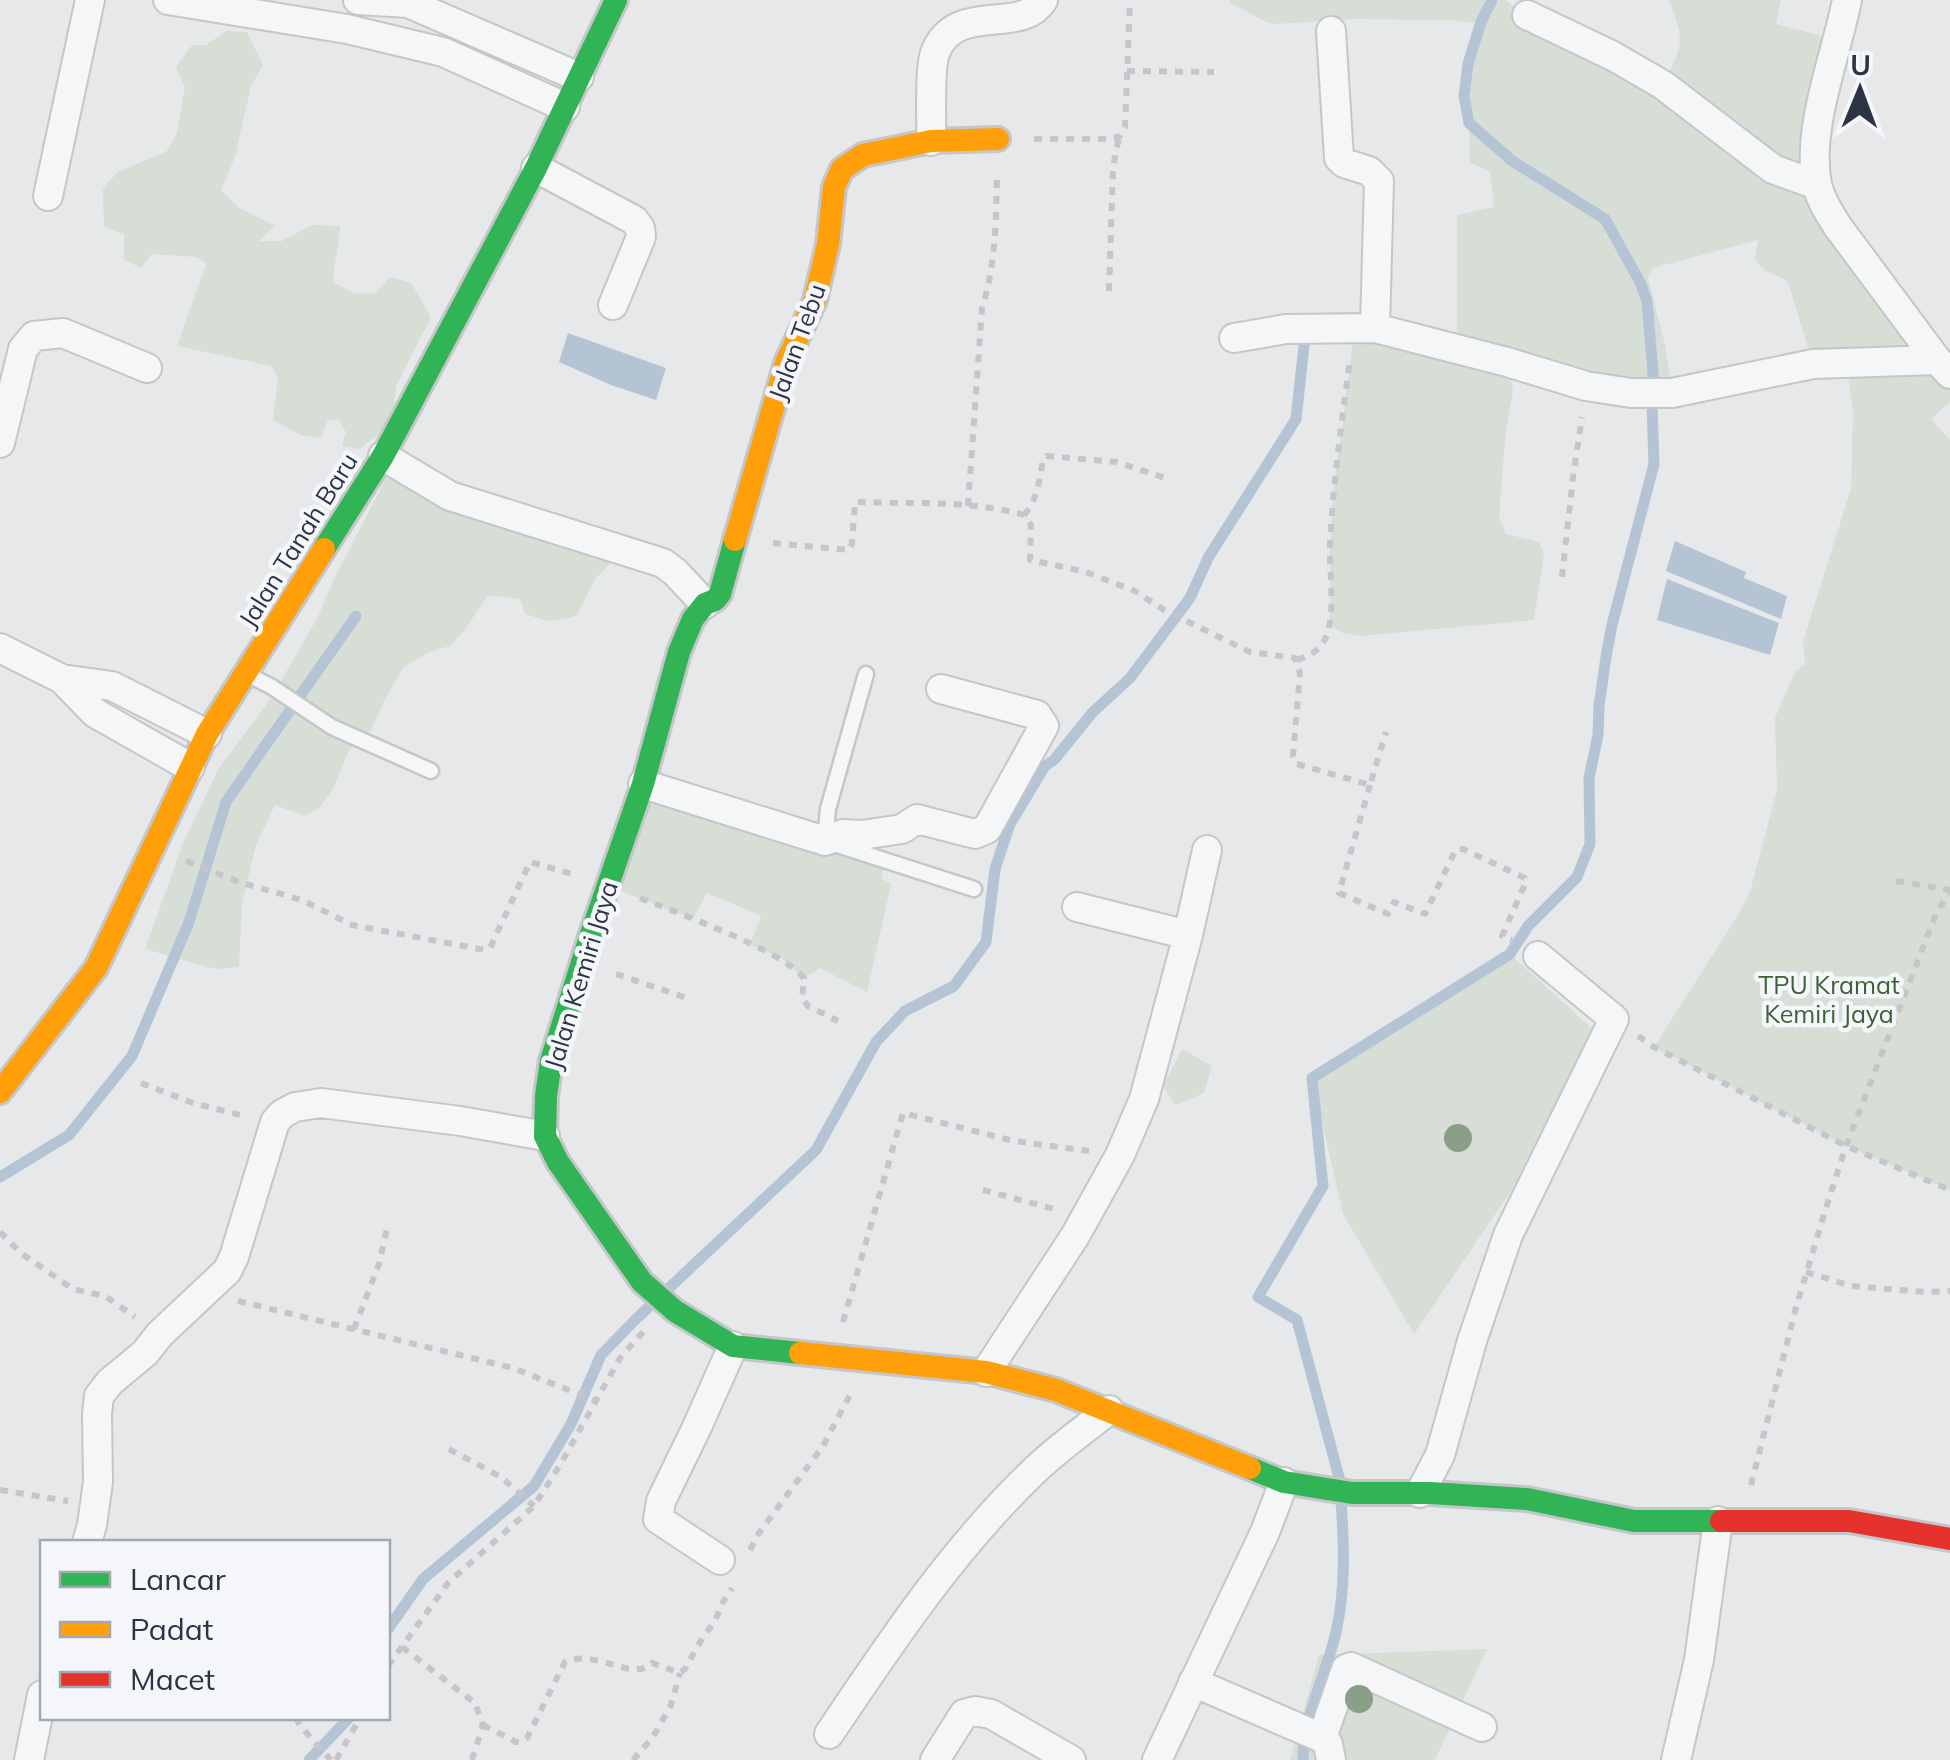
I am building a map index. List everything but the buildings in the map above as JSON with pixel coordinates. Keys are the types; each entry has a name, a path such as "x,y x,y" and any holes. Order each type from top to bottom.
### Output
{"street":[{"path":"48,196 90,0"},
{"path":"168,0 348,28 443,52 566,107"},
{"path":"358,0 408,3 579,78"},
{"name":"Jalan Tanah Baru","path":"0,1092 96,968 207,734 389,460 546,173 566,107 616,0"},
{"path":"1847,0 1816,130 1817,185 1838,226 1943,367"},
{"path":"932,141 936,52 948,33 966,22 1014,16 1042,3"},
{"path":"1527,15 1614,56 1662,85 1773,168 1817,185"},
{"path":"1332,30 1339,158 1369,171 1378,181 1365,328"},
{"name":"Jalan Tebu","path":"705,604 720,594 786,363 815,300 828,244 834,187 842,169 863,155 932,141 998,139"},
{"path":"546,173 634,220 640,228 641,237 614,305"},
{"path":"1234,338 1286,329 1365,328 1508,362 1586,386 1631,393 1672,393 1814,364 1943,367"},
{"path":"0,443 23,350 34,336 63,333 147,368"},
{"path":"389,460 450,496 663,563 705,604"},
{"name":"Jalan Kemiri Jaya","path":"545,1136 551,1061 643,784 680,652 694,618 705,604"},
{"path":"0,648 62,679 112,686 207,734"},
{"path":"62,679 95,714 190,767"},
{"path":"643,784 825,841 843,834 902,829 916,819 975,834 987,829 1044,726 1037,715 941,690"},
{"path":"986,1372 1084,1220 1120,1156 1144,1099 1208,850"},
{"path":"1078,907 1188,935"},
{"path":"1425,1493 1508,1235 1614,1019 1538,956"},
{"path":"87,1540 98,1482 99,1396 227,1271 275,1122 295,1107 321,1103 545,1136 558,1162 642,1282 678,1312 733,1346 986,1372 1056,1390 1284,1482 1352,1492 1527,1499 1634,1520 1849,1521 1949,1530"},
{"path":"732,1560 658,1519 661,1501 733,1346"},
{"path":"829,1734 922,1597 1001,1504 1034,1470 1109,1410"},
{"path":"1157,1760 1265,1532 1284,1482"},
{"path":"1676,1760 1731,1521"},
{"path":"1193,1682 1315,1740 1346,1669 1352,1667 1482,1728"},
{"path":"29,1760 40,1705"},
{"path":"935,1760 964,1714 975,1711 990,1714 1071,1760"}],"lane":[{"path":"246,673 332,727 432,772"},
{"path":"866,674 828,809 825,841 974,889"}],"path":[{"path":"1109,292 1113,167 1119,136 1125,127 1130,0"},
{"path":"1127,71 1214,72"},
{"path":"968,506 982,308 992,279 996,234 998,139 1109,140 1119,136"},
{"path":"1298,660 1314,654 1324,642 1330,624 1333,494 1365,328"},
{"path":"1562,577 1586,386"},
{"path":"1024,515 1037,495 1046,456 1117,462 1168,479"},
{"path":"737,538 843,552 852,544 855,502 1004,510 1024,515 1031,525 1030,560 1086,572 1135,591 1164,610 1250,652 1298,660"},
{"path":"1298,660 1293,756 1297,764 1370,785"},
{"path":"1386,732 1340,893 1388,914 1394,902 1424,914 1456,849 1462,850 1525,878 1502,936 1508,939"},
{"path":"187,861 302,900 352,924 485,950 490,948 530,862 608,886 783,959 804,978 802,998 808,1006 838,1022"},
{"path":"1731,1521 1761,1439 1806,1272 1846,1146 1936,914 1950,890 1896,880"},
{"path":"581,965 638,979 687,998"},
{"path":"1614,1019 1654,1047 1846,1146 1950,1190"},
{"path":"141,1082 194,1104 275,1122"},
{"path":"833,1357 903,1114 1014,1142 1120,1156"},
{"path":"983,1190 1084,1220"},
{"path":"354,1328 388,1224"},
{"path":"0,1232 22,1254 73,1288 105,1296 160,1334"},
{"path":"1806,1272 1851,1286 1950,1291"},
{"path":"203,1293 513,1368 592,1400"},
{"path":"390,1663 448,1584 531,1504 560,1465 592,1400 620,1358 643,1332 678,1312"},
{"path":"732,1560 759,1533 823,1446 866,1360"},
{"path":"449,1449 509,1483 531,1504"},
{"path":"0,1490 95,1503"},
{"path":"634,1760 672,1706 680,1673 734,1586"},
{"path":"402,1648 475,1703 482,1725 472,1760"},
{"path":"482,1725 522,1742 565,1662 575,1658 608,1661 640,1671 652,1663 680,1673"},
{"path":"297,1720 331,1759 359,1720"}],"green space":[{"name":"TPU Kramat Kemiri Jaya","path":"1230,0 1505,0 1662,85 1680,43 1669,0 1781,0 1776,24 1822,36 1835,52 1817,185 1950,374 1950,402 1931,419 1950,440 1950,1190 1846,1146 1654,1047 1750,892 1777,790 1775,718 1795,672 1805,664 1803,641 1851,489 1853,411 1846,362 1813,364 1788,282 1755,260 1758,240 1653,268 1648,277 1672,393 1508,363 1513,392 1499,516 1506,534 1539,542 1544,555 1534,620 1360,636 1342,633 1330,624 1330,551 1333,493 1355,328 1457,348 1457,215 1494,207 1490,172 1470,162 1464,96 1480,23 1354,19 1276,24"},
{"path":"226,31 247,32 263,65 251,86 235,157 221,190 239,208 275,226 259,241 282,241 312,225 340,226 333,282 354,293 375,294 390,277 411,283 431,317 396,386 392,424 359,449 342,446 346,432 338,420 328,420 321,438 300,435 273,420 278,377 271,366 177,346 206,264 197,257 152,254 141,268 124,260 124,234 104,226 103,188 118,172 167,151 177,133 185,87 176,67 192,45 206,45"},
{"path":"394,463 622,551 595,579 577,615 566,619 547,621 525,614 520,599 488,595 450,646 429,652 404,667 371,730 349,750 334,787 320,807 305,816 275,805 256,845 242,904 239,967 215,969 145,949 184,841 219,768 271,698 318,617"},
{"path":"643,784 886,860 881,878 891,884 867,992 820,968 804,978 783,959 750,945 761,916 707,893 693,919 608,886"},
{"path":"1510,954 1610,1045 1414,1334 1343,1214 1312,1078"},
{"path":"1182,1049 1212,1066 1204,1093 1175,1105 1163,1086"},
{"path":"1487,1649 1435,1760 1290,1760 1319,1655"}],"water":[{"path":"568,333 666,368 656,400 559,362"},
{"path":"1675,541 1746,572 1744,578 1787,596 1781,619 1666,571"},
{"path":"1667,579 1779,623 1770,655 1657,620"}],"waterway":[{"path":"1340,1481 1297,1320 1258,1297 1323,1186 1312,1078 1510,954 1528,926 1577,877 1590,844 1589,778 1606,657 1654,464 1653,372 1647,301 1640,282 1605,219 1511,160 1469,123 1464,96 1468,64 1492,0"},
{"path":"390,1626 423,1579 534,1486 571,1424 601,1355 816,1150 876,1042 905,1011 954,986 986,942 995,869 1010,824 1045,766 1092,713 1130,678 1190,598 1208,558 1296,419 1305,337"},
{"path":"0,1177 69,1135 132,1056 189,922 226,802 356,616"},
{"path":"1303,1760 1307,1727 1339,1615 1343,1566 1341,1500"},
{"path":"309,1760 347,1720"}],"traffic: fast":[{"path":"324,549 383,456 536,168 616,0"},
{"path":"735,540 720,594 693,619 679,652 643,784 551,1061 545,1136 558,1162 642,1282 675,1311 733,1346 800,1353"},
{"path":"1250,1468 1284,1482 1352,1493 1527,1499 1634,1521 1721,1521"}],"traffic: slow":[{"path":"735,540 786,363 815,300 828,244 834,187 842,169 863,155 931,141 998,139"},
{"path":"0,1092 96,968 207,734 324,549"},
{"path":"800,1353 986,1372 1056,1390 1250,1468"}],"traffic: jam":[{"path":"1721,1521 1849,1521 1950,1539"}]}
